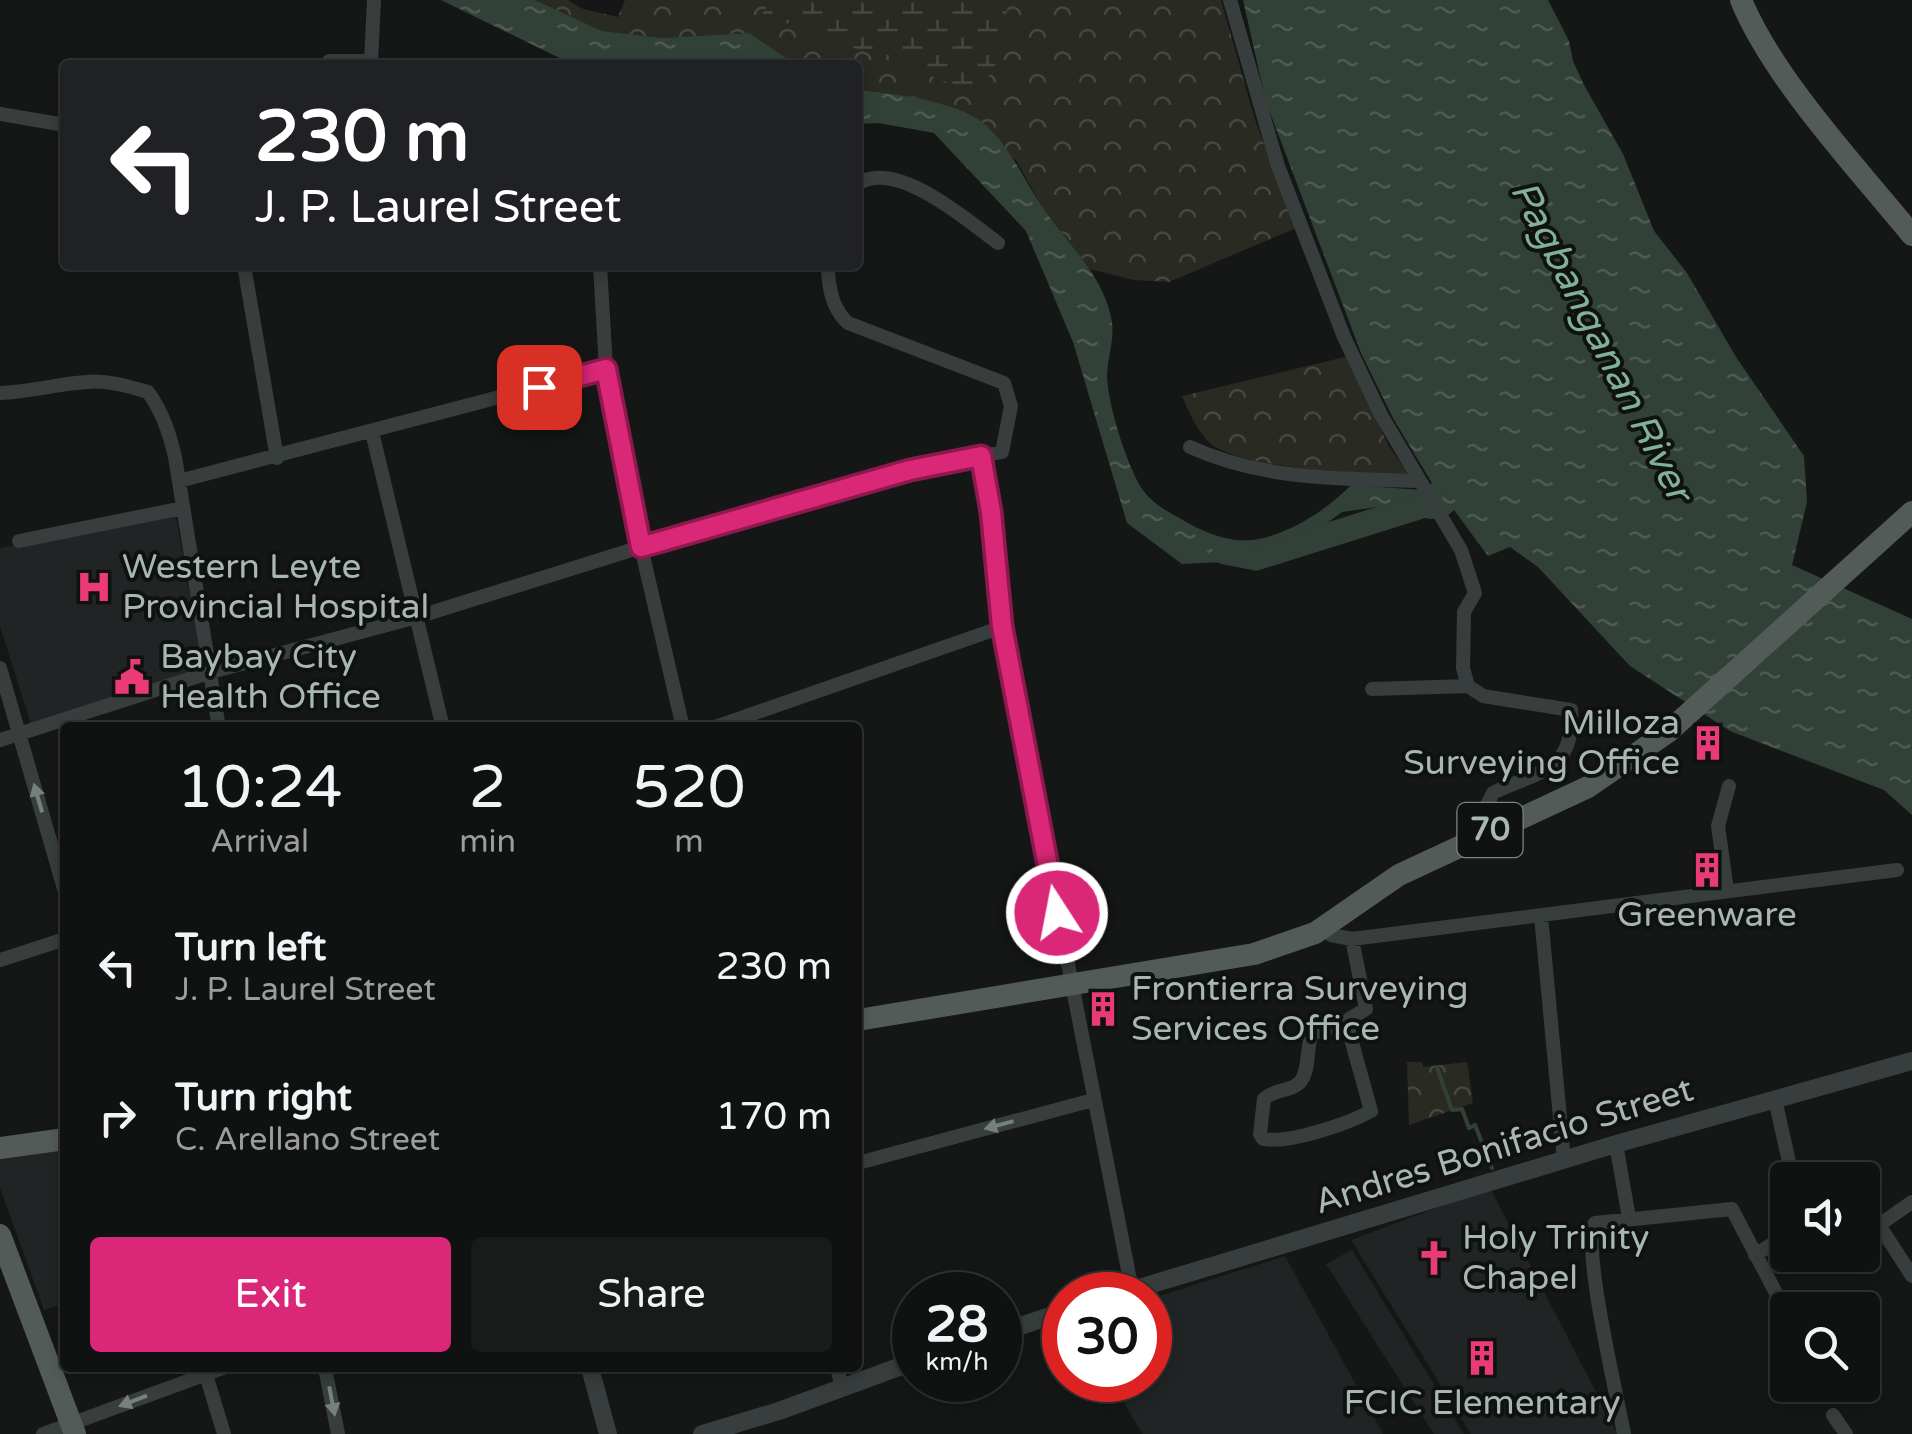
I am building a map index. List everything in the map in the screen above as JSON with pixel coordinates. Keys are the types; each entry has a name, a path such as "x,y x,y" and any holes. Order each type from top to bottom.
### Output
{"main road":[{"path":"1741,0 1780,68 1912,234"},
{"name":"70","path":"862,1019 1254,954 1318,931 1398,875 1588,787 1668,732 1909,515"},
{"path":"0,1148 60,1141"},
{"path":"0,1235 74,1429"}],"street":[{"path":"1230,0 1278,166 1320,274 1381,415 1461,550 1474,593 1464,612 1463,668 1468,686"},
{"path":"371,60 374,2"},
{"path":"0,114 60,124"},
{"path":"862,183 875,179 914,186 998,242"},
{"path":"245,270 278,458"},
{"path":"600,270 606,369 681,722"},
{"path":"0,740 211,672 417,617 641,547 910,470 1002,452 1011,406 1004,383 848,323 838,314 833,301 829,270"},
{"path":"179,481 606,369"},
{"path":"0,394 87,381 115,383 148,392 168,426 218,722"},
{"path":"372,432 442,722"},
{"path":"1190,447 1224,463 1307,477 1422,483"},
{"path":"981,456 991,512 1002,626 1093,1100 1121,1272"},
{"path":"19,541 183,508"},
{"path":"729,722 1002,626"},
{"path":"0,668 60,875"},
{"path":"1372,689 1468,686 1483,696 1571,710 1572,731 1548,772 1492,793 1476,836"},
{"path":"1726,890 1718,826 1729,786"},
{"path":"1318,931 1352,938 1897,870"},
{"path":"1541,916 1564,1160"},
{"path":"1348,1028 1326,1028 1312,1034 1303,1079 1298,1086 1272,1092 1264,1099 1262,1139 1268,1141 1324,1128 1371,1111 1348,1028 1350,1020 1366,1009 1352,938"},
{"path":"0,960 60,942"},
{"name":"Andres Bonifacio Street","path":"1172,1278 1616,1144 1912,1061"},
{"path":"1775,1099 1789,1162"},
{"path":"862,1162 1093,1100"},
{"path":"1616,1144 1629,1218"},
{"path":"1912,1202 1879,1225 1912,1276"},
{"path":"1624,1434 1596,1286 1590,1232 1600,1220 1732,1209 1775,1292"},
{"path":"1755,1255 1770,1245"},
{"path":"702,1434 779,1411 892,1369"},
{"path":"43,1434 74,1429 201,1372"},
{"path":"206,1372 224,1434"},
{"path":"326,1372 338,1434"},
{"path":"591,1372 608,1434"},
{"path":"837,1372 842,1387"},
{"path":"1833,1415 1846,1434"}],"shaded area":[{"name":"Western Leyte Provincial Hospital","path":"176,516 203,671 31,724 0,626 0,548"},
{"path":"60,1149 60,1305 44,1310 0,1188 0,1157"},
{"path":"1490,1188 1618,1434 1471,1434 1351,1240"},
{"path":"1352,1250 1464,1434 1434,1434 1326,1264"},
{"path":"1285,1256 1383,1434 1143,1434 1124,1402 1172,1402 1172,1292"}],"green space":[{"path":"535,0 568,0 583,9 618,17 625,0 772,0 763,13 994,71 1009,0 1221,0 1255,120 1296,228 1169,282 1134,280 1090,269 1042,207 1016,160 945,107 862,90 862,60 790,60 749,33 663,38 602,31"},
{"path":"772,0 1009,0 994,71 972,91 762,14"},
{"path":"1349,356 1388,445 1410,476 1305,469 1226,452 1201,433 1182,396"},
{"path":"1407,1062 1422,1062 1423,1067 1467,1062 1473,1103 1409,1125"}],"water":[{"path":"441,0 535,0 602,31 663,38 749,33 790,60 564,60"},
{"name":"Pagbanganan River","path":"1243,0 1548,0 1569,41 1584,85 1623,154 1654,231 1687,273 1736,357 1804,456 1807,502 1792,565 1912,619 1912,815 1884,790 1730,731 1630,666 1538,567 1510,547 1488,556 1454,510 1446,517 1430,519 1377,507 1342,512 1304,540 1246,561 1182,564 1127,523 1073,342 1026,231 934,133 862,124 862,91 939,103 970,115 992,131 1092,273 1106,301 1112,325 1107,377 1111,404 1123,448 1140,486 1164,509 1206,532 1234,540 1253,540 1306,520 1351,485 1422,490 1432,483 1393,418 1361,353 1266,102"}],"waterway":[{"path":"1225,552 1256,558 1431,503"},
{"path":"1437,1068 1452,1110 1462,1109 1469,1128 1475,1125 1492,1168"}],"place":[{"name":"Western Leyte Provincial Hospital","path":"94,587"},
{"name":"Baybay City Health Office","path":"132,677"},
{"name":"Milloza Surveying Office","path":"1708,743"},
{"name":"Greenware","path":"1707,870"},
{"name":"Frontierra Surveying Services Office","path":"1103,1009"},
{"name":"Holy Trinity Chapel","path":"1434,1258"},
{"name":"FCIC Elementary","path":"1482,1358"}],"route":[{"path":"539,387 606,369 641,547 910,470 981,456 991,512 1002,626 1057,913"}]}
